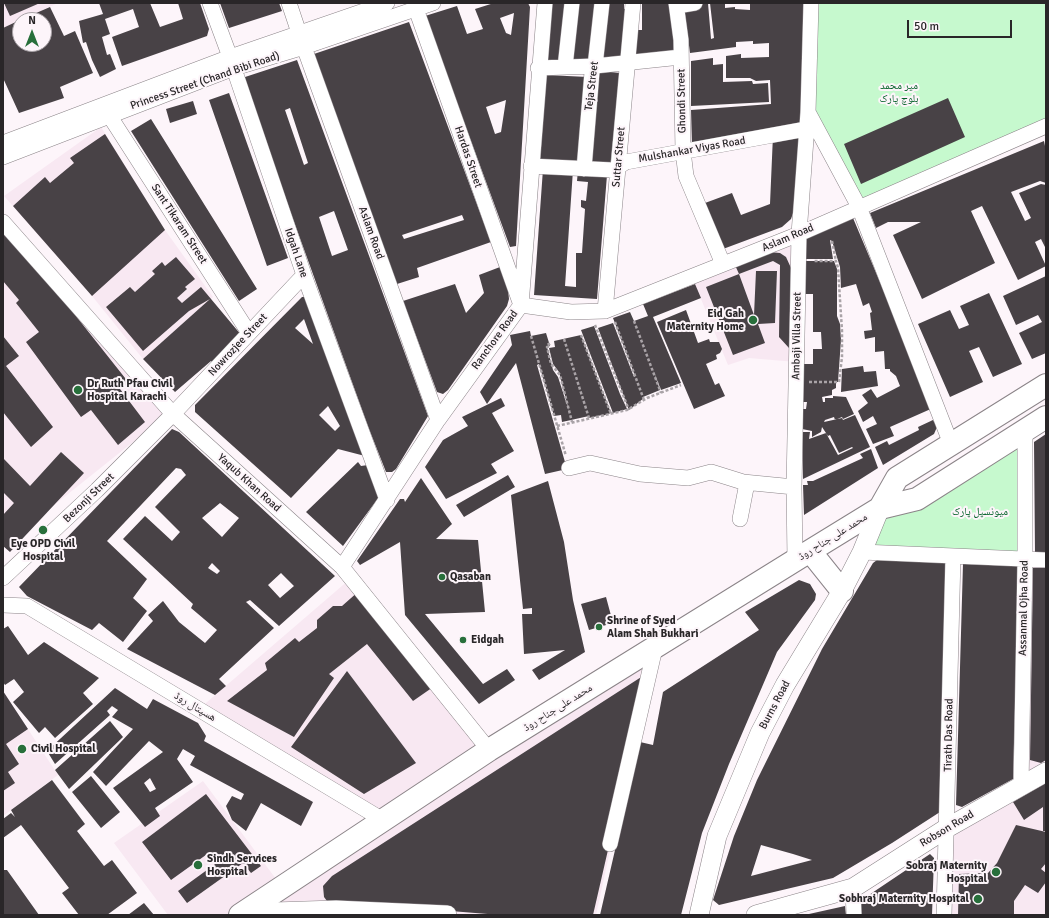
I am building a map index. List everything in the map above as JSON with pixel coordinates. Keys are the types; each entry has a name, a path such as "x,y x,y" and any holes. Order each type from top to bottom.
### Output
{"highway":[{"name":"محمد علی جناح روڈ","path":"880,508 897,478 1046,386"},
{"name":"محمد علی جناح روڈ","path":"242,914 489,750 655,648 802,555 880,508 917,499 1046,417"},
{"path":"802,555 842,591"}],"main road":[{"name":"Burns Road","path":"699,915 717,836 757,740 785,685 842,591 862,552 880,508"},
{"name":"Robson Road","path":"768,914 853,888 947,828 1046,772"},
{"path":"242,914 308,910 447,915"}],"street":[{"name":"Idgah Lane","path":"210,3 232,62 304,275 387,500"},
{"name":"Aslam Road","path":"289,3 438,420"},
{"name":"Princess Street (Chand Bibi Road)","path":"301,40 387,3"},
{"name":"Princess Street (Chand Bibi Road)","path":"4,140 232,62 301,40 433,3"},
{"name":"Ranchore Road","path":"342,567 438,420 521,305 538,68 545,3"},
{"path":"565,67 572,3"},
{"name":"Teja Street","path":"584,168 592,72 595,66 602,3"},
{"name":"Suttar Street","path":"609,315 618,167 632,3"},
{"path":"676,5 695,3"},
{"name":"Ambaji Villa Street","path":"802,555 794,487 798,261 808,112 811,3"},
{"name":"Ghondi Street","path":"676,5 682,57 683,151 686,176 723,264"},
{"name":"Hardas Street","path":"416,9 521,305"},
{"path":"538,68 626,64 682,57"},
{"name":"Princess Street (Chand Bibi Road)","path":"3,157 109,115 232,62"},
{"name":"Ambaji Villa Street","path":"808,112 859,207 951,444"},
{"name":"Sant Tikaram Street","path":"109,115 249,334"},
{"name":"Mulshankar Viyas Road","path":"531,166 613,170 626,162 806,129"},
{"name":"Aslam Road","path":"521,305 571,312 609,315 723,264 799,234 859,207 1045,130"},
{"name":"Yaqub Khan Road","path":"3,222 173,414 342,567 489,750"},
{"name":"Nowrozjee Street","path":"173,414 304,275"},
{"name":"Bezonji Street","path":"3,578 98,490 173,414"},
{"name":"Assanmal Ojha Road","path":"1021,786 1025,560 1025,430"},
{"path":"569,468 590,463 640,474 688,478 711,472 747,483 794,487"},
{"path":"740,519 747,483"},
{"path":"862,552 1046,560"},
{"name":"Tirath Das Road","path":"944,915 953,556"},
{"name":"ھسپتال روڈ","path":"3,605 27,606 383,820"},
{"path":"610,844 655,648"},
{"path":"853,888 854,915"}],"path":[{"path":"796,382 839,382 842,331 838,268 832,241"},
{"path":"798,261 836,261"},
{"path":"609,315 644,400"},
{"path":"634,321 661,393"},
{"path":"595,324 629,410"},
{"path":"581,335 612,414"},
{"path":"531,336 569,468"},
{"path":"564,339 589,418"},
{"path":"548,343 550,346 546,347 551,364 560,375 572,422"},
{"path":"557,426 629,410 644,400 682,384"}],"shaded area":[{"path":"3,3 58,3 38,12 12,12 12,24 3,28"},
{"path":"101,127 165,230 213,297 143,359 92,296 4,196"},
{"name":"Dr Ruth Pfau Civil Hospital Karachi","path":"3,216 173,410 3,546"},
{"name":"Eid Gah Maternity Home","path":"799,234 796,362 749,358 728,365 692,277"},
{"name":"Sobraj Maternity Hospital","path":"1046,553 1046,915 944,915 947,828 1013,790 1019,566"},
{"path":"350,579 489,750 654,649 596,915 168,915 114,843 203,781 282,887 383,821 199,709"},
{"name":"Civil Hospital","path":"3,691 58,775 3,816"}],"green space":[{"name":"میر محمد بلوچ پارک","path":"811,3 1046,3 1046,126 859,207 808,112"},
{"name":"میونسپل پارک","path":"1025,430 1025,560 862,552 880,508"}],"building":[{"path":"4,3 40,3 19,12 12,12 12,15 10,16"},
{"path":"99,3 150,3 160,27 183,19 178,3 200,3 209,29 207,36 122,66 112,37 139,27 133,9 105,19 110,34 102,37 107,55 110,54 116,69 100,77 86,42 83,43 79,21 103,14"},
{"path":"220,3 279,3 282,11 229,28"},
{"path":"494,3 528,3 530,7 516,246 510,247 425,16 457,6 467,34 483,29 475,9","holes":["514,13 511,35 506,33 500,18","506,100 501,132 495,134 486,107"]},
{"path":"550,3 568,3 562,61 545,61"},
{"path":"575,3 598,3 592,62 569,61"},
{"path":"607,3 624,3 624,9 626,9 621,62 602,61"},
{"path":"642,3 672,3 678,54 635,61 636,30 642,30"},
{"path":"708,3 711,39 714,38 710,3 725,3 725,8 735,7 735,9 750,10 750,3 804,3 804,127 692,146 691,110 771,104 770,80 756,81 750,78 726,78 726,56 741,54 741,58 769,57 769,43 753,44 753,41 736,42 736,47 690,53 684,7"},
{"path":"50,7 64,36 75,31 93,73 60,87 64,98 19,113 3,78 3,28 12,24 12,52 52,52 52,12 38,12"},
{"path":"409,22 491,242 417,268 419,277 397,284 311,55","holes":["462,215 464,220 404,239 402,235"]},
{"path":"713,58 713,65 723,64 723,82 752,81 753,84 768,83 769,102 691,106 691,61"},
{"path":"297,60 428,416 396,469 392,472 386,472 369,429 242,78","holes":["290,108 308,163 304,165 285,110","334,211 348,250 332,256 319,217"]},
{"path":"601,71 620,73 610,169 587,167 598,75"},
{"path":"546,75 588,77 580,165 540,162"},
{"path":"229,93 288,258 267,266 209,100"},
{"path":"948,98 965,137 861,184 844,144"},
{"path":"193,101 197,114 170,123 166,109"},
{"path":"151,119 257,289 239,301 131,131"},
{"path":"803,132 791,219 782,227 723,249 705,203 732,193 741,215 770,204 773,135"},
{"path":"105,134 165,230 92,296 13,206 45,177 50,183 74,163 70,158"},
{"path":"1044,141 1046,151 1046,183 1040,181 1011,192 1025,221 1031,218 1019,193 1041,184 1046,185 1046,249 1041,239 1035,242 1046,266 1018,280 982,206 971,211 995,263 922,299 893,235 921,222 888,222 876,228 870,213"},
{"path":"543,169 573,170 565,286 576,287 576,253 582,253 585,209 581,207 581,200 586,201 588,182 577,181 578,170 607,175 597,299 534,295"},
{"path":"853,218 933,408 890,427 894,436 873,444 866,429 877,424 873,416 863,422 858,411 868,403 862,395 871,389 877,398 900,386 896,376 890,371 890,369 885,369 884,351 875,352 875,337 865,339 864,331 872,330 870,313 872,312 869,303 863,306 856,284 841,288 840,267 832,241 830,240 833,259 804,259 804,237"},
{"path":"3,231 45,277 129,383 120,389 145,422 118,445 91,410 81,417 26,342 39,332 16,303 19,300 3,281"},
{"path":"769,252 780,253 786,257 791,268 789,348 779,337 780,265 773,261 739,274 735,265"},
{"path":"176,257 195,279 185,287 187,289 177,298 182,303 201,287 242,336 215,364 211,361 175,392 143,359 210,299 189,311 143,351 106,307 130,287 135,292 155,274 152,271 162,262 165,266"},
{"path":"804,261 834,261 837,269 837,316 840,324 841,340 838,382 836,382 836,388 832,390 832,395 822,397 823,402 825,402 825,398 833,398 833,396 846,397 854,414 843,419 842,417 837,419 842,418 843,420 855,415 870,447 803,479 802,432 810,432 809,439 826,433 822,427 821,432 812,437 812,431 802,429 802,409 806,409 807,402 802,402 802,364 813,364 813,349 822,349 821,332 813,332 813,294 803,294","holes":["834,417 835,420 824,422 825,420","826,433 828,436 830,435 839,453 852,447 853,448 838,455"]},
{"path":"500,267 508,290 509,299 507,306 448,390 443,394 437,392 403,301 455,284 466,313 484,293 479,275"},
{"path":"756,271 777,271 775,323 758,324 765,343 733,355 706,287 739,274 754,315"},
{"path":"1046,276 1046,353 1032,359 1019,333 1042,322 1038,315 1016,325 1003,296"},
{"path":"695,284 701,298 653,317 681,383 661,390 653,370 660,390 643,397 644,398 629,410 598,328 613,323 634,377 635,376 613,318 630,312 634,321 648,316 643,304"},
{"path":"989,293 1022,364 993,377 979,347 969,351 983,382 950,397 918,324 950,310 959,329 969,325 960,306"},
{"path":"302,297 305,297 365,456 338,449 291,498 195,412 195,405","holes":["304,319 313,344 295,328","328,406 340,426 335,431 319,415"]},
{"path":"686,310 698,343 709,339 710,342 719,342 722,349 720,353 716,355 717,359 706,364 715,385 719,383 725,396 694,409 657,322"},
{"path":"594,326 627,409 613,413 581,330"},
{"path":"530,331 531,336 546,333 550,346 547,347 553,370 558,377 569,411 559,372 553,364 549,348 555,347 554,341 581,335 611,413 602,416 589,418 589,416 562,422 561,415 554,416 539,364 537,365 567,469 545,474 516,363 487,404 480,392 512,345 510,335"},
{"path":"3,336 19,356 6,366 53,427 31,447 3,412"},
{"path":"863,366 864,372 876,371 878,386 841,392 842,369"},
{"path":"501,398 505,406 492,413 514,451 491,464 497,473 446,499 425,467 443,440 468,426 462,417"},
{"path":"933,420 937,427 934,434 883,465 875,447 887,441 889,445 919,430 918,427"},
{"path":"172,429 179,432 335,576 279,626 250,600 246,602 274,628 219,679 226,686 215,695 127,649 153,621 148,615 163,601 179,622 205,643 217,630 191,608 193,604 123,539 145,516 172,541 180,532 155,507 186,475 181,469 176,468 107,541 147,579 133,598 147,611 123,642 99,623 92,630 27,596 19,587","holes":["220,503 239,518 222,537 202,518","212,563 220,571 217,574 208,568","281,573 294,586 280,598 268,585"]},
{"path":"1046,434 1046,553 1035,552 1034,442"},
{"path":"871,449 878,468 804,515 803,485 808,485 807,481 813,481 863,458 860,454"},
{"path":"61,452 84,473 10,552 3,546 3,515 14,503 3,492 3,458 30,486"},
{"path":"358,462 361,466 368,465 379,497 343,546 306,512"},
{"path":"508,475 515,487 464,517 456,505"},
{"path":"421,478 452,524 436,539 478,540 485,612 425,614 483,684 507,669 515,680 479,704 405,615 400,542 360,565 357,561 400,499 404,499 405,502"},
{"path":"548,481 564,542 573,600 585,652 539,680 532,670 565,650 524,654 522,614 532,614 532,608 523,609 511,495"},
{"path":"877,560 947,561 940,812 833,878 719,905 713,900 734,836 757,780 822,649 873,563","holes":["761,845 812,860 751,876"]},
{"path":"963,564 1019,566 1013,779 962,807 956,805"},
{"path":"1033,568 1046,568 1046,760 1041,763 1030,760"},
{"path":"799,580 810,584 816,594 815,600 777,652 729,764 702,833 681,915 600,915 640,742 653,745 663,692 759,630 745,612"},
{"path":"359,591 436,685 413,701 367,644 329,674 334,678 294,737 227,701 267,670 265,663 295,638 299,642 317,628 317,620 333,606 342,606"},
{"path":"606,597 613,623 589,630 581,604"},
{"path":"8,626 28,655 44,642 99,678 83,693 93,704 55,738 45,727 39,733 13,702 24,692 14,679 5,685 3,682 3,629"},
{"path":"347,671 416,763 364,794 291,747"},
{"path":"649,672 593,915 500,915 327,901 324,897 323,886 332,876"},
{"path":"115,688 147,709 153,699 198,723 206,736 204,741 313,802 301,826 261,803 246,831 232,820 226,806 232,796 241,800 244,794 190,765 195,756 183,749 177,759 193,782 155,808 160,816 145,827 113,788 163,752 149,741 106,786 93,772 133,729 112,717 118,710 112,706 107,711 110,715 55,764 47,751","holes":["150,778 156,789 150,792 144,783"]},
{"path":"3,691 28,729 6,744 19,764 8,772 15,783 3,791"},
{"path":"110,721 123,737 69,789 55,770"},
{"path":"91,776 120,812 101,828 72,792"},
{"path":"52,780 85,824 77,831 104,866 112,860 137,893 107,915 79,915 62,893 69,888 21,825 3,838 3,819 11,813 15,817 11,810"},
{"path":"1046,783 1046,831 1043,831 1043,807 1024,820 1013,802"},
{"path":"206,794 261,866 251,873 243,863 187,903 178,891 218,862 210,852 171,880 142,842"},
{"path":"1016,825 1046,832 1046,863 1041,869 1046,873 1046,882 1038,893 1025,885 1014,901 1014,915 958,915 959,874 988,873 997,863"},
{"path":"930,854 934,858 932,915 861,915 860,901"},
{"path":"3,870 7,870 39,915 3,915"},
{"path":"144,903 154,915 128,915"},
{"path":"845,906 846,915 809,914"}],"place":[{"name":"Eid Gah Maternity Home","path":"753,320"},
{"name":"Dr Ruth Pfau Civil Hospital Karachi","path":"78,390"},
{"name":"Eye OPD Civil Hospital","path":"43,530"},
{"name":"Qasaban","path":"442,577"},
{"name":"Shrine of Syed Alam Shah Bukhari","path":"599,627"},
{"name":"Eidgah","path":"463,640"},
{"name":"Civil Hospital","path":"22,749"},
{"name":"Sindh Services Hospital","path":"198,865"},
{"name":"Sobraj Maternity Hospital","path":"996,872"},
{"name":"Sobhraj Maternity Hospital","path":"978,899"}]}
